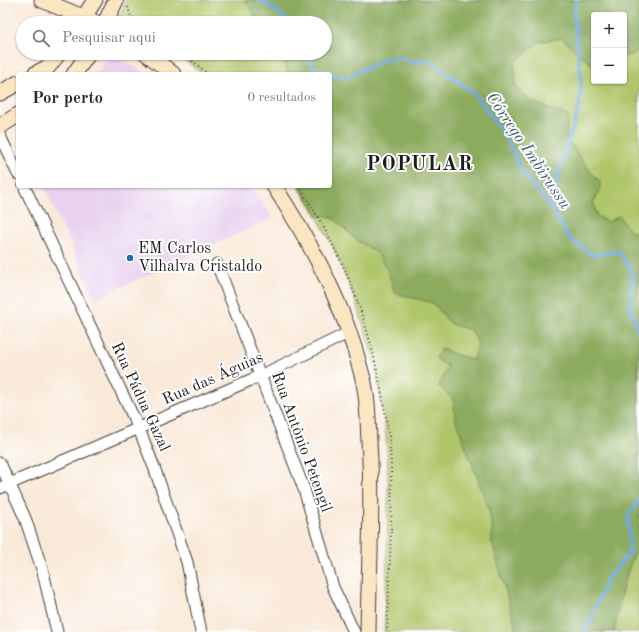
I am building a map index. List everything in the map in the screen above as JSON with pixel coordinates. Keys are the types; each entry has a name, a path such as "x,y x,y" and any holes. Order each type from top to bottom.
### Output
{"main road":[{"path":"42,0 76,16"},
{"path":"89,16 95,0"},
{"path":"111,16 122,3"},
{"path":"39,72 48,67 54,60"},
{"path":"75,72 84,60"},
{"path":"155,60 170,72"},
{"path":"0,93 16,84"},
{"path":"0,126 16,116"},
{"path":"275,188 311,244 330,283 362,375 368,425 371,471 368,632"}],"street":[{"path":"0,136 16,170"},
{"name":"Rua Pádua Gazal","path":"25,188 139,429 154,467 187,562 201,632"},
{"name":"Rua Antônio Petengil","path":"217,264 304,489 333,587 354,632"},
{"name":"Rua das Águias","path":"5,486 260,376 348,333"},
{"path":"0,463 5,486 25,518 43,572 57,632"}],"path":[{"path":"122,3 130,16"},
{"path":"191,60 206,72"}],"shaded area":[{"path":"106,60 122,60 142,72 98,72"},
{"name":"EM Carlos Vilhalva Cristaldo","path":"45,188 252,188 273,218 95,299"}],"green space":[{"path":"126,0 639,0 639,632 384,632 388,473 384,416 378,382 370,347 347,279 316,215 299,188 332,188 332,72 200,72 184,60 332,60 332,16 119,16"},
{"path":"245,0 639,0 639,48 634,54 627,56 627,12 591,12 591,64 562,38 539,42 515,62 515,85 530,101 568,116 566,138 600,182 599,193 593,202 597,216 608,222 619,216 631,232 639,231 639,540 623,585 614,632 517,632 492,542 492,525 488,507 456,421 453,399 439,386 448,366 436,359 441,349 473,360 478,343 471,330 451,324 433,303 395,293 387,269 376,252 358,241 332,217 318,215 300,188 332,188 332,72 288,72 285,60 332,60 332,16 255,16"}],"waterway":[{"name":"Córrego Imbirussu","path":"259,0 276,10 282,16"},
{"path":"552,208 558,175 580,104 581,78 574,15 577,0"},
{"name":"Córrego Imbirussu","path":"332,75 346,78 386,59 402,58 410,62 428,60 474,93 504,134 522,172 552,209 568,237 592,255 619,251 633,274 630,306 639,334"},
{"name":"Córrego Imbirussu","path":"309,60 314,68 323,72"},
{"name":"Córrego Imbirussu","path":"585,632 608,578 630,552 628,517 639,499"}],"place":[{"name":"EM Carlos Vilhalva Cristaldo","path":"130,258"}],"district":[{"name":"POPULAR","path":"420,165"}]}
